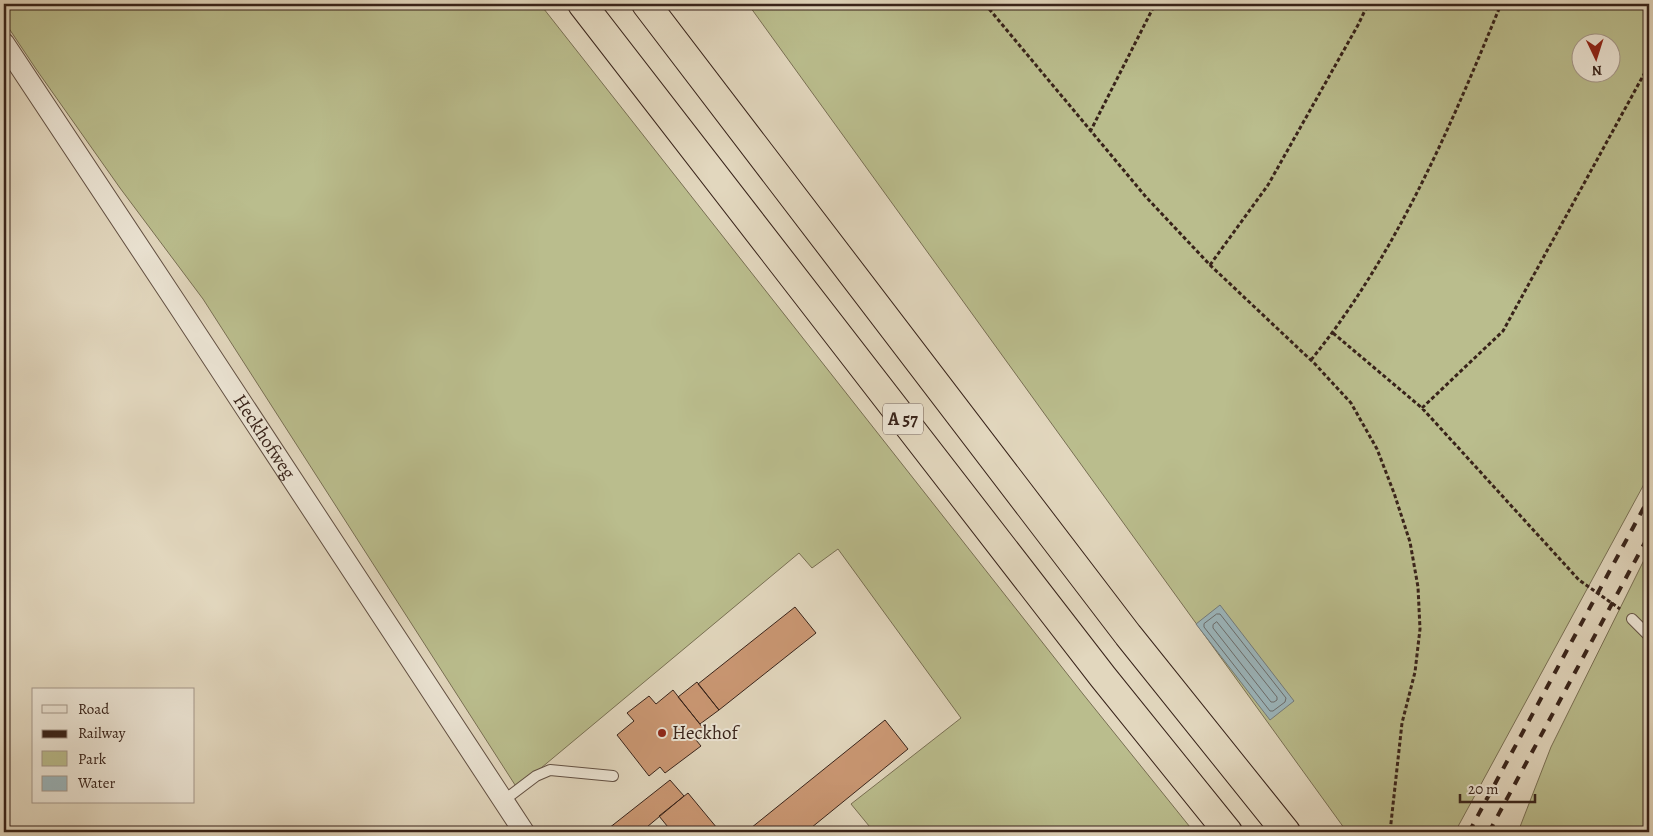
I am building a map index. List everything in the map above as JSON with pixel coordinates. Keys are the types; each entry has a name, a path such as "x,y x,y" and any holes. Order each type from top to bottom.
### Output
{"highway":[{"name":"A 57","path":"582,4 1103,677 1228,832"},
{"name":"A 57","path":"646,4 1122,627 1286,832"}],"street":[{"name":"Heckhofweg","path":"4,44 185,315 524,832"}],"lane":[{"path":"1632,619 1649,636"},
{"path":"504,801 536,776 550,770 613,776"}],"path":[{"path":"985,4 1146,197 1210,265 1311,360 1351,403 1377,449 1407,534 1418,587 1420,629 1415,672 1402,724 1390,832"},
{"path":"1090,132 1155,4"},
{"path":"1210,265 1268,185 1368,4"},
{"path":"1311,360 1333,333 1388,248 1457,111 1501,4"},
{"path":"1422,408 1503,331 1649,65"},
{"path":"1333,333 1422,408 1579,580 1612,603"}],"green space":[{"path":"4,4 540,4 1083,694 1194,832 874,832 851,804 961,718 838,549 812,568 799,553 517,788 203,299 120,188 4,21"},
{"path":"748,4 1649,4 1649,475 1455,832 1347,832"},
{"path":"1649,550 1649,832 1518,832 1551,747"}],"water":[{"path":"1220,605 1294,701 1270,720 1196,624"}],"building":[{"path":"795,607 816,633 719,710 698,684"},
{"path":"697,682 719,710 700,724 678,697"},
{"name":"Heckhof","path":"673,690 706,732 696,740 701,746 665,773 660,767 649,776 617,735 634,721 627,713 649,696 656,704"},
{"path":"885,720 908,749 806,832 746,832"},
{"path":"670,780 684,796 641,832 604,832"},
{"path":"688,793 717,828 712,832 672,832 659,816"}],"railway":[{"path":"1469,832 1649,498"},
{"path":"1489,832 1649,535"}],"place":[{"name":"Heckhof","path":"662,733"}]}
